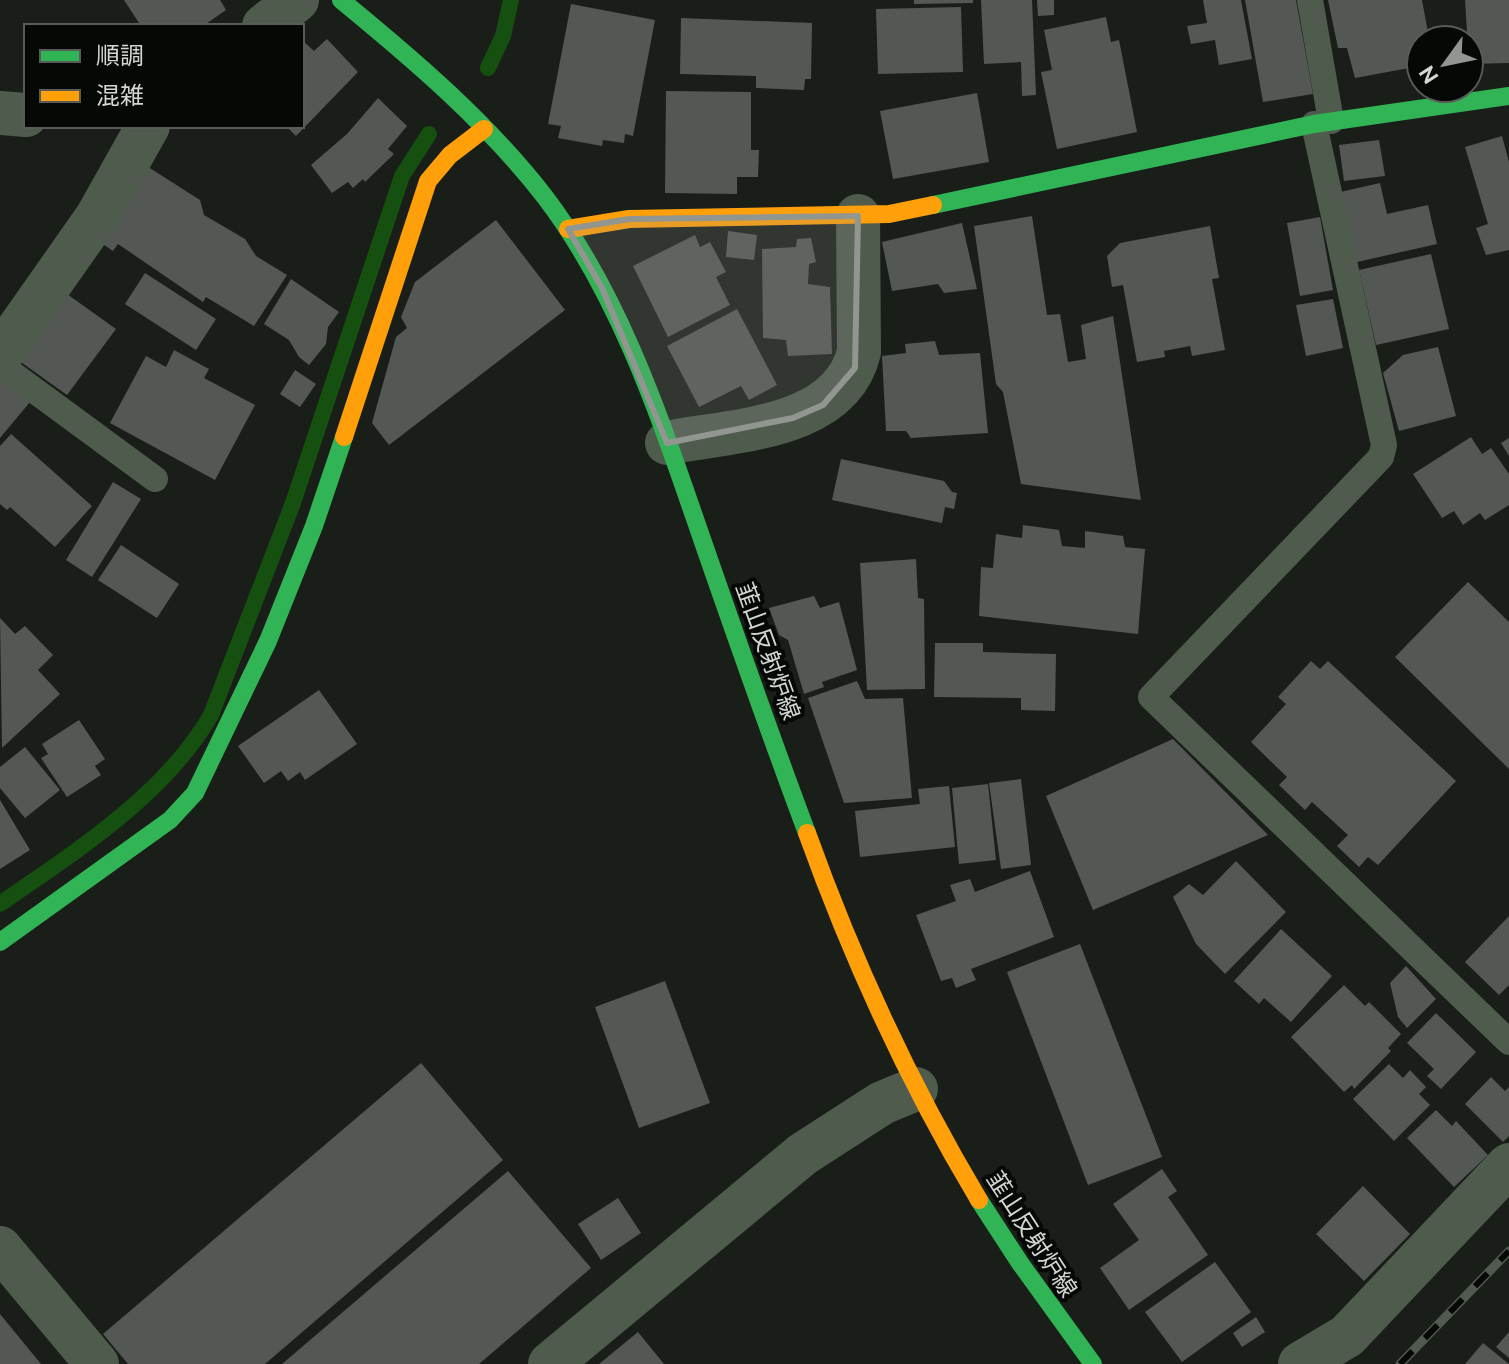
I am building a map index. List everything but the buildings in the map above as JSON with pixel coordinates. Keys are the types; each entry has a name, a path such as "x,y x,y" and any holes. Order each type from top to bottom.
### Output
{"street":[{"path":"267,24 297,0"},
{"name":"韮山反射炉線","path":"341,0 436,79 484,129 568,229 602,288 667,443 845,933 916,1089 996,1230 1093,1364"},
{"path":"568,229 629,219 889,214 1322,122 1509,96"},
{"path":"0,113 24,115"},
{"path":"0,355 89,228 147,128"},
{"path":"0,942 170,820 201,784 268,641 314,526 428,181 450,155 484,129"},
{"path":"667,443 793,418 823,405 842,389 855,368 859,352 858,216"},
{"path":"550,1364 803,1154 882,1103 916,1089"},
{"path":"1300,1364 1347,1336 1509,1165"},
{"path":"0,1248 97,1364"}],"lane":[{"path":"1310,0 1322,122 1384,445 1381,457 1151,697 1509,1042"},
{"path":"0,365 155,479"}],"highlighted area":[{"path":"858,216 855,368 823,405 793,418 667,443 602,288 568,229 629,219"}],"waterway":[{"path":"488,68 503,36 511,0"},
{"path":"0,904 88,842 144,796 192,744 211,715 293,503 402,176 429,134"}],"railway":[{"path":"1400,1364 1509,1251"}],"traffic: fast":[{"path":"341,0 422,69 523,169 572,236 596,277 638,363 807,833"},
{"path":"933,205 1314,124 1509,96"},
{"path":"0,942 170,820 195,793 268,641 314,526 344,437"},
{"path":"979,1200 1093,1364"}],"traffic: slow":[{"path":"344,437 428,181 450,155 484,129"},
{"path":"568,229 629,219 889,214 933,205"},
{"path":"807,833 843,928 884,1021 929,1111 979,1200"}]}
